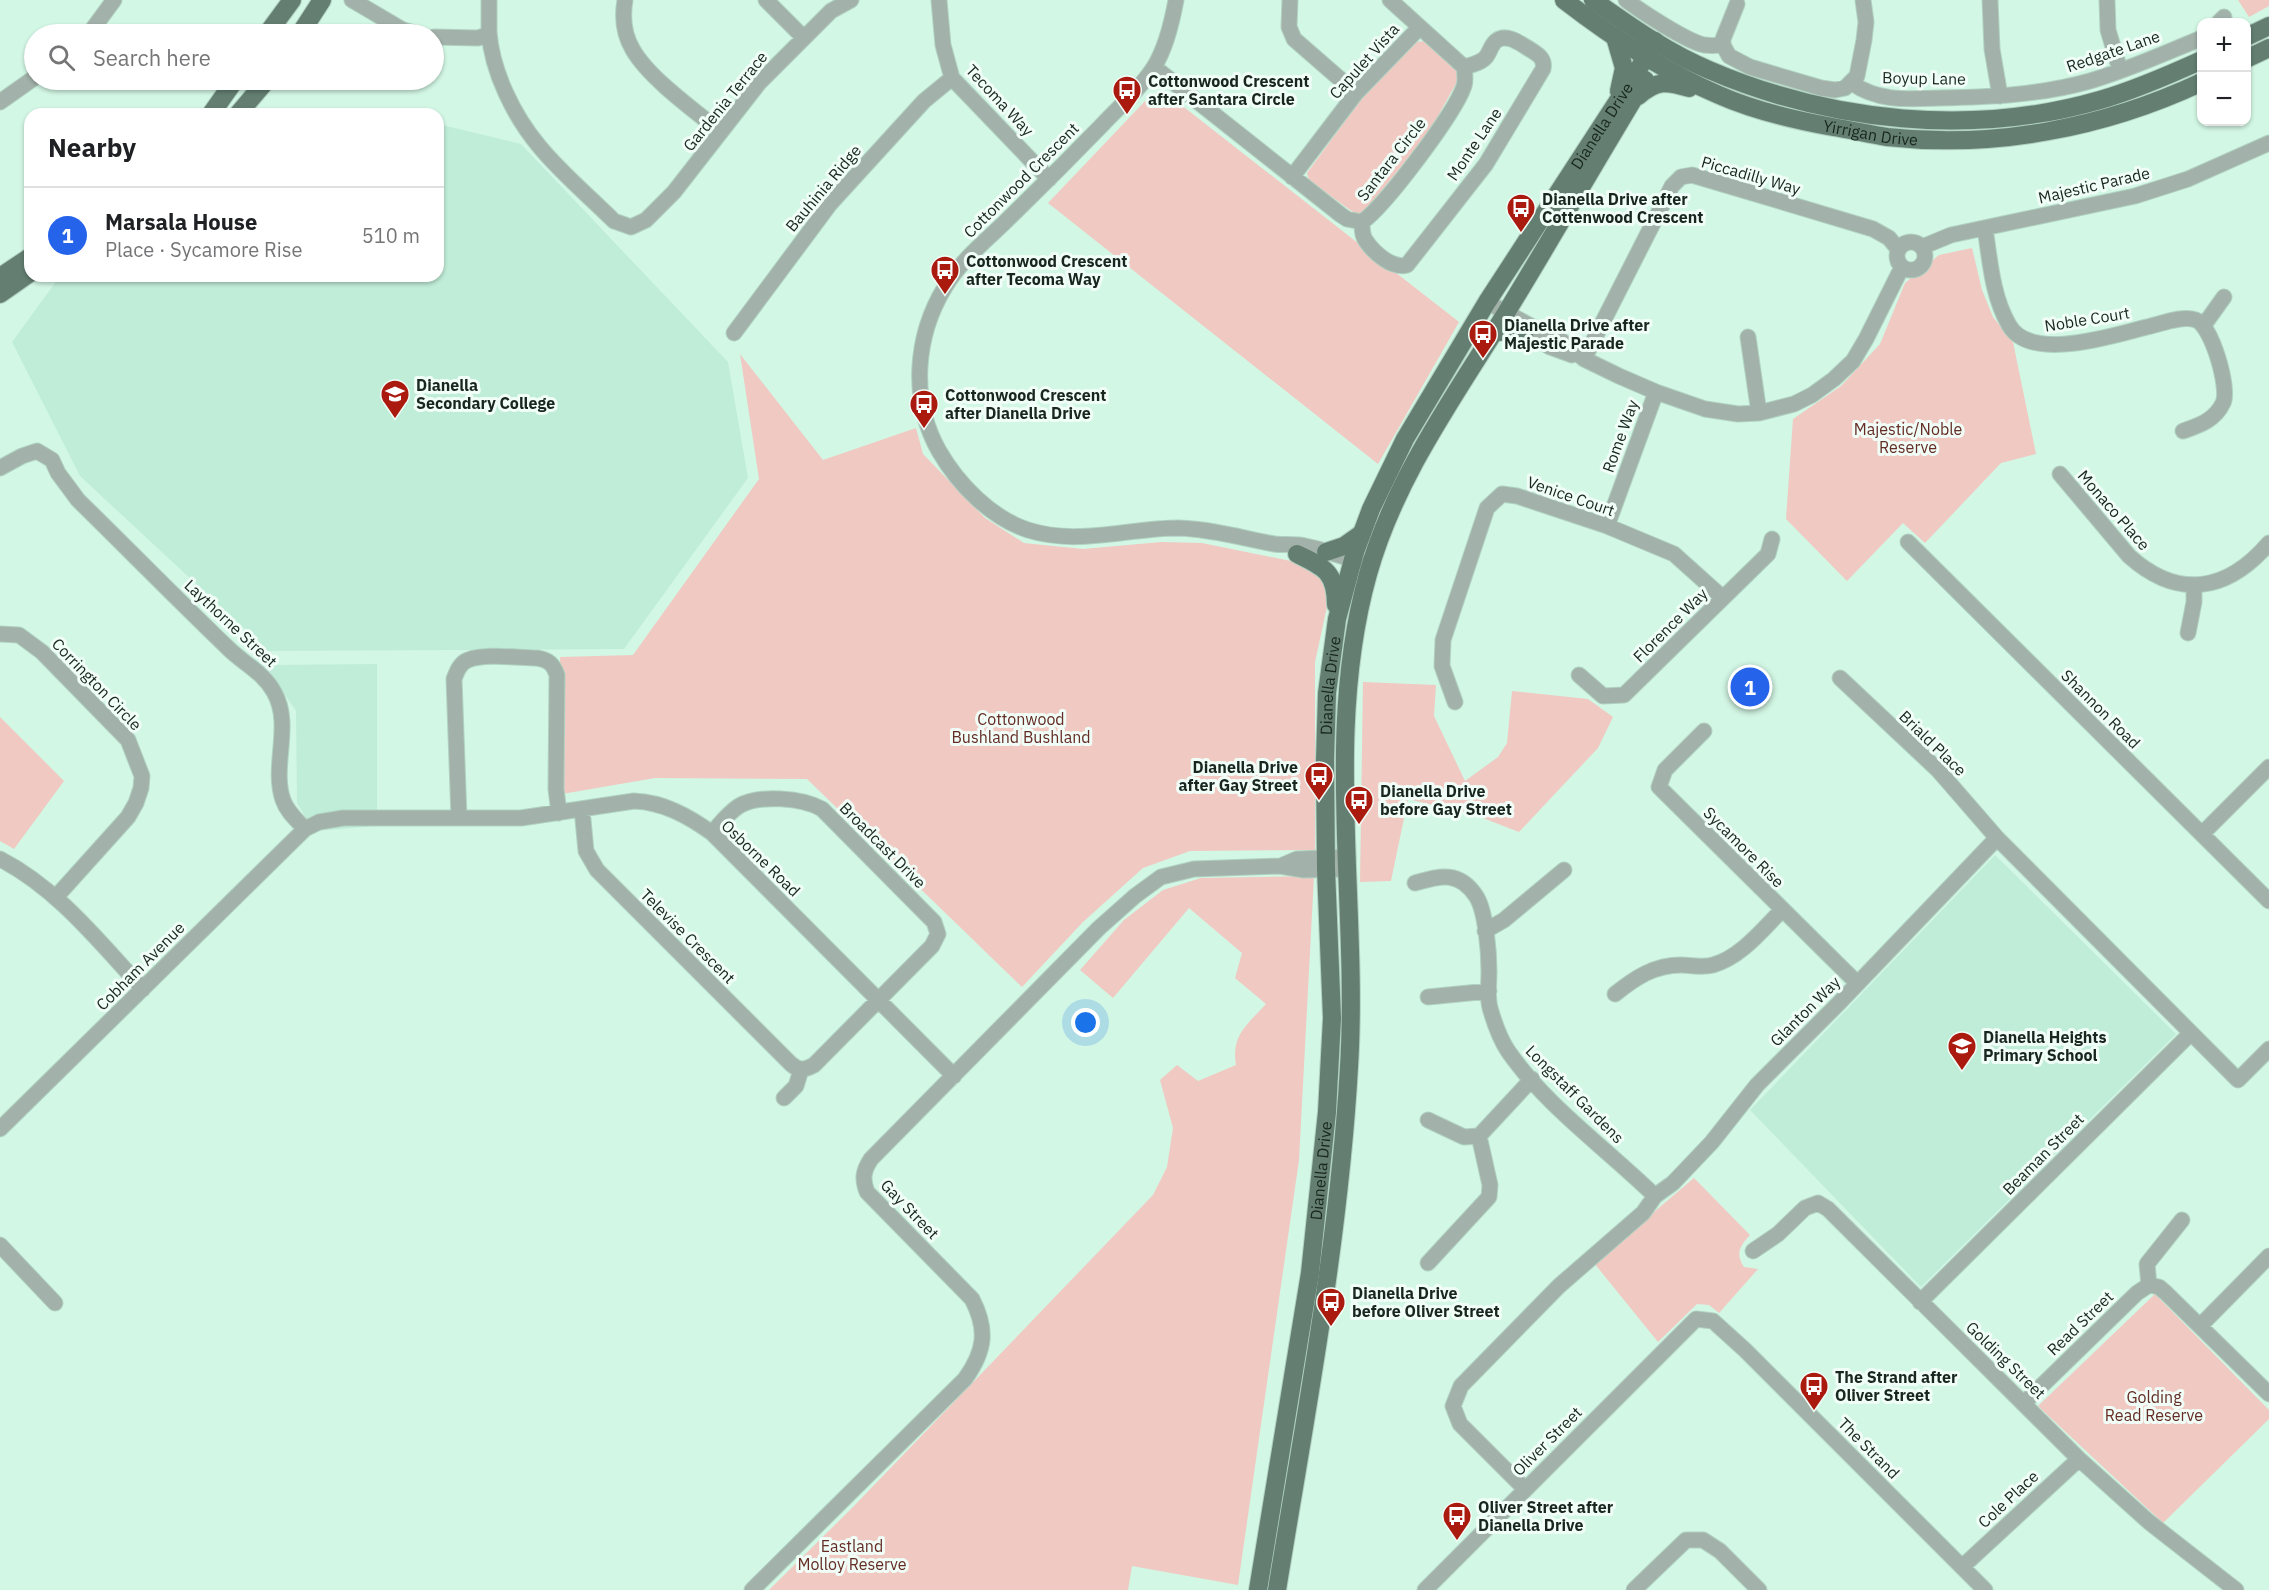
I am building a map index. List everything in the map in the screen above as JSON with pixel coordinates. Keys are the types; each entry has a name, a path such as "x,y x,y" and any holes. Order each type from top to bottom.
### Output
{"main road":[{"path":"274,24 292,0"},
{"path":"307,24 319,5 333,0"},
{"name":"Yirrigan Drive","path":"1564,0 1615,36 1775,95 1806,104 1893,117 1935,121 2007,117 2074,106 2133,89 2197,62"},
{"name":"Yirrigan Drive","path":"1593,0 1655,52 1720,96 1764,112 1886,136 1936,140 2012,136 2061,129 2138,109 2197,84"},
{"path":"2251,37 2267,32"},
{"path":"1615,36 1624,68 1623,102"},
{"name":"Dianella Drive","path":"1277,1590 1329,1274 1347,1099 1351,1018 1344,767 1347,689 1361,567 1361,534 1405,439 1486,305 1655,52"},
{"path":"1623,102 1658,83 1670,82 1742,110 1764,112"},
{"path":"221,108 230,90"},
{"path":"227,108 255,90"},
{"path":"243,108 259,90"},
{"name":"Dianella Drive","path":"1258,1590 1310,1273 1327,1113 1332,1018 1325,760 1328,693 1337,619 1423,446 1501,321 1623,102"},
{"path":"0,277 24,261"},
{"path":"0,294 24,277"},
{"path":"1501,321 1525,331"},
{"path":"1326,552 1344,546 1361,534"},
{"path":"1297,554 1323,567 1330,575 1335,584 1337,619"}],"street":[{"path":"96,24 114,0"},
{"path":"444,37 478,38 489,34 489,0"},
{"path":"625,0 623,13 626,33 633,50 680,100 721,132"},
{"path":"766,0 804,38"},
{"name":"Gardenia Terrace","path":"489,34 497,70 510,99 539,146 614,221 631,227 646,220 674,192 759,83 831,11 851,0"},
{"name":"Tecoma Way","path":"939,0 943,45 952,78 1049,179"},
{"name":"Cottonwood Crescent","path":"1176,0 1167,36 1154,67 1128,98 1049,179 972,253 945,286 928,320 920,361 920,390 926,422 948,467 987,507 1005,521 1028,530 1073,538 1178,528 1214,532 1278,545 1299,545 1326,552 1361,567"},
{"path":"1290,0 1289,27 1294,39 1356,93"},
{"path":"1390,0 1464,67"},
{"path":"1626,0 1696,42 1704,45 1723,45"},
{"path":"1737,4 1725,31 1723,45 1729,56 1750,67 1835,90 1845,88 1857,76 1865,36 1863,0"},
{"path":"1990,0 1992,49 2000,96"},
{"path":"2107,0 2108,30 2120,70"},
{"path":"355,1 393,24"},
{"name":"Capulet Vista","path":"1292,177 1356,93 1419,28"},
{"name":"Monte Lane","path":"1362,222 1365,241 1394,265 1407,265 1486,164 1544,69 1544,64 1539,55 1517,41 1500,39 1495,41 1481,62 1464,67"},
{"name":"Redgate Lane","path":"2000,96 2028,94 2089,81 2197,40"},
{"name":"Santara Circle","path":"1154,67 1341,215 1347,219 1362,222 1376,209 1428,145 1464,86 1464,67"},
{"name":"Bauhinia Ridge","path":"734,333 830,204 924,100 952,78"},
{"name":"Boyup Lane","path":"1852,83 1864,92 1875,96 1907,99 2000,96"},
{"path":"0,102 24,85"},
{"name":"Majestic Parade","path":"1922,248 1939,239 2135,196 2188,179 2269,143"},
{"name":"Piccadilly Way","path":"1581,357 1672,186 1681,177 1692,176 1873,229 1889,238 1898,249"},
{"name":"Noble Court","path":"1985,228 1996,293 2009,327 2022,337 2041,345 2055,346 2187,319 2197,320 2205,325"},
{"path":"1917,243 1925,254 1922,265 1912,270 1902,267 1897,260 1898,249 1903,244 1917,243"},
{"path":"1486,305 1501,321 1556,336 1581,357 1656,392 1705,410 1738,414 1759,413 1794,404 1812,395 1853,361 1902,267"},
{"path":"2183,431 2206,423 2216,414 2227,393 2211,337 2205,325 2224,297"},
{"path":"1525,331 1550,347 1581,357"},
{"path":"1748,337 1759,413"},
{"name":"Rome Way","path":"1607,526 1656,392"},
{"name":"Laythorne Street","path":"0,468 37,451 52,460 62,480 78,500 231,651 267,680 276,695 282,713 280,787 283,800 288,811 305,829"},
{"name":"Monaco Place","path":"2060,474 2098,522 2139,566 2168,581 2194,585 2220,582 2249,564 2269,543"},
{"name":"Venice Court","path":"1455,702 1442,666 1443,640 1487,508 1502,494 1517,496 1607,526 1674,554 1723,598"},
{"name":"Florence Way","path":"1579,675 1603,696 1613,698 1624,695 1768,554 1772,539"},
{"name":"Shannon Road","path":"1908,542 2269,901"},
{"name":"Cottonwood Crescent","path":"1278,545 1297,554 1361,567"},
{"path":"2188,633 2193,610 2194,585"},
{"name":"Corrington Circle","path":"0,634 19,635 42,652 128,740 142,776 136,803 128,817 56,897"},
{"path":"459,818 454,679 458,669 467,660 480,658 537,658 546,659 553,665 557,675 556,789 559,813"},
{"name":"Briald Place","path":"1840,678 1938,770 1997,838"},
{"name":"Sycamore Rise","path":"1704,731 1665,770 1659,787 1857,983"},
{"path":"2202,834 2269,767"},
{"name":"Broadcast Drive","path":"712,833 729,814 747,802 756,800 803,801 812,804 822,809 927,914 934,922 938,934 932,946 879,1000"},
{"name":"Osborne Road","path":"305,829 319,822 343,818 521,818 634,801 646,801 678,812 712,833 954,1076"},
{"name":"Televise Crescent","path":"582,809 586,852 597,870 791,1064 801,1070"},
{"name":"Cobham Avenue","path":"0,1129 305,829"},
{"path":"1997,838 2238,1080 2269,1049"},
{"name":"Glanton Way","path":"1525,1489 1460,1424 1453,1406 1461,1386 1559,1286 1643,1213 1655,1196 1673,1183 1712,1142 1757,1085 1997,838"},
{"path":"0,859 17,868 56,897 143,989"},
{"name":"Gay Street","path":"752,1590 965,1378 976,1363 982,1343 983,1327 972,1299 867,1192 863,1181 864,1169 871,1159 1099,928 1161,876 1194,869 1280,866 1304,870 1326,863 1348,863"},
{"path":"1485,931 1504,920 1564,870"},
{"name":"Longstaff Gardens","path":"1415,883 1444,875 1462,882 1475,895 1482,908 1485,931 1489,968 1489,1006 1507,1049 1532,1079 1574,1122 1655,1196"},
{"path":"1615,994 1636,977 1652,970 1681,965 1698,967 1724,961 1752,941 1782,910"},
{"path":"1428,997 1489,991"},
{"path":"784,1098 796,1086 801,1070 814,1065 879,1000"},
{"name":"Beaman Street","path":"1920,1302 2191,1033"},
{"path":"1428,1120 1464,1137 1479,1136 1532,1079"},
{"path":"1428,1263 1489,1197 1490,1185 1479,1136"},
{"name":"Golding Street","path":"1753,1251 1778,1234 1805,1208 1818,1203 1828,1209 2079,1459 2149,1522 2236,1590"},
{"path":"2182,1220 2147,1264 2150,1285 2159,1287 2201,1325 2269,1394"},
{"path":"0,1245 55,1303"},
{"path":"2201,1325 2269,1256"},
{"name":"Read Street","path":"2024,1402 2137,1293 2150,1285"},
{"name":"Oliver Street","path":"1429,1589 1525,1489 1696,1319"},
{"name":"The Strand","path":"1696,1319 1713,1321 1745,1350 1985,1590"},
{"name":"Cole Place","path":"1962,1566 2079,1459"},
{"path":"1634,1590 1686,1540 1703,1540 1720,1551 1759,1590"}],"shaded area":[{"name":"Dianella Secondary College","path":"444,125 521,144 728,362 748,478 624,649 268,651 80,476 12,342 56,282 444,282"},
{"path":"377,664 377,826 314,831 297,803 296,711 265,665"},
{"name":"Dianella Heights Primary School","path":"1995,855 2176,1034 1921,1287 1750,1110"}],"green space":[{"path":"2238,0 2269,0 2269,6 2249,17"},
{"path":"1425,41 1458,68 1459,78 1428,134 1366,210 1357,215 1309,180 1307,173 1365,94 1417,42"},
{"path":"1156,94 1171,97 1459,322 1378,464 1048,203 1147,99"},
{"name":"Majestic/Noble Reserve","path":"1972,248 1982,290 1993,317 2013,342 2036,454 2001,463 1925,543 1903,523 1847,581 1786,519 1793,419 1841,386 1880,344 1905,283 1939,255"},
{"name":"Cottonwood Bushland Bushland","path":"740,354 823,460 916,428 923,454 985,518 1024,543 1083,549 1161,542 1202,543 1335,570 1315,662 1315,850 1190,851 1143,868 1083,922 1022,987 807,779 655,778 562,794 560,657 633,655 759,479"},
{"path":"1363,682 1436,685 1434,716 1465,781 1498,757 1507,743 1512,691 1588,699 1613,717 1598,748 1519,832 1475,815 1408,799 1391,881 1360,882"},
{"path":"0,717 64,781 14,849 0,841"},
{"name":"Eastland Molloy Reserve","path":"1314,876 1299,1160 1238,1585 1132,1566 1128,1590 769,1590 853,1507 1153,1195 1167,1167 1173,1128 1160,1080 1177,1065 1198,1081 1236,1065 1238,1038 1266,1004 1235,978 1242,953 1189,908 1113,998 1080,970 1124,920 1163,890 1201,878"},
{"path":"1694,1178 1750,1235 1741,1246 1739,1254 1744,1267 1758,1269 1719,1313 1709,1305 1697,1304 1658,1342 1594,1263"},
{"name":"Golding Read Reserve","path":"2155,1294 2269,1410 2269,1419 2163,1523 2038,1406"}],"place":[{"name":"Cottonwood Crescent after Santara Circle","path":"1127,116"},
{"name":"Dianella Drive after Cottenwood Crescent","path":"1521,234"},
{"name":"Cottonwood Crescent after Tecoma Way","path":"945,296"},
{"name":"Dianella Drive after Majestic Parade","path":"1483,360"},
{"name":"Dianella Secondary College","path":"395,420"},
{"name":"Cottonwood Crescent after Dianella Drive","path":"924,430"},
{"name":"Marsala House","path":"1750,687"},
{"name":"Dianella Drive after Gay Street","path":"1319,802"},
{"name":"Dianella Drive before Gay Street","path":"1359,826"},
{"name":"Dianella Heights Primary School","path":"1962,1072"},
{"name":"Dianella Drive before Oliver Street","path":"1331,1328"},
{"name":"The Strand after Oliver Street","path":"1814,1412"},
{"name":"Oliver Street after Dianella Drive","path":"1457,1542"}]}
